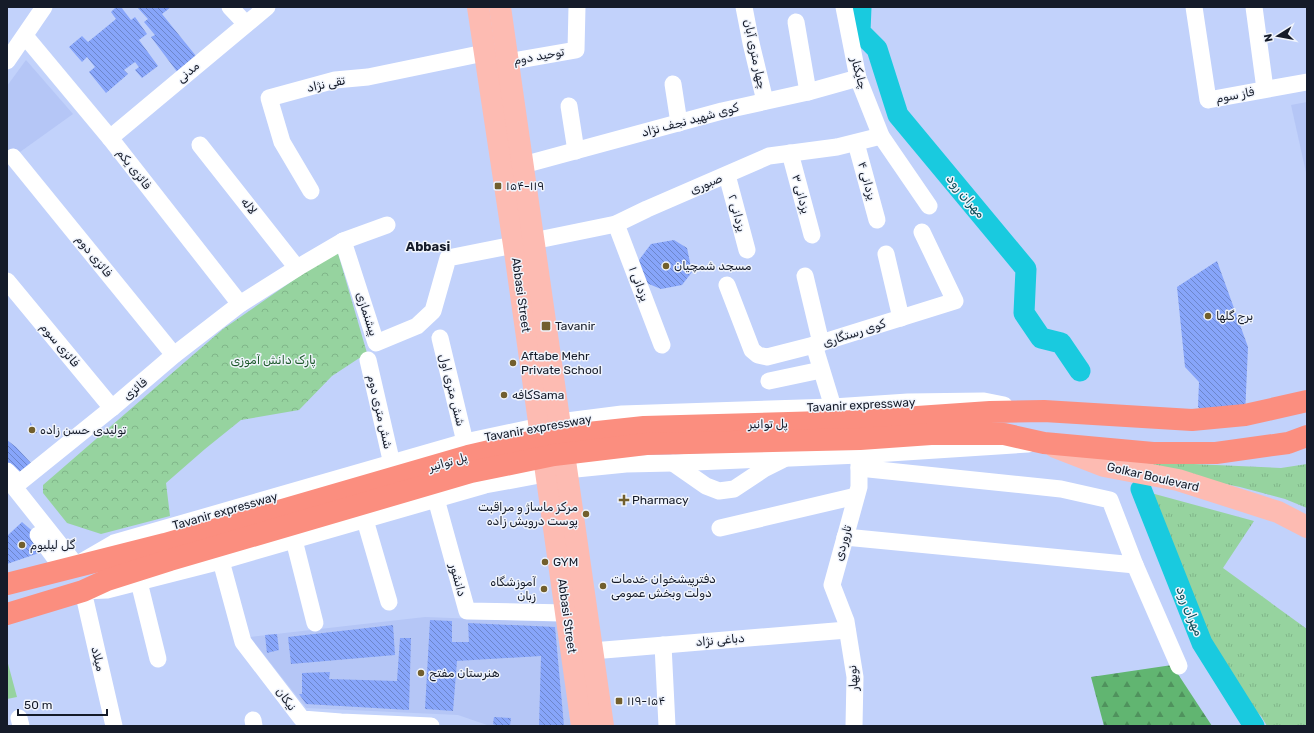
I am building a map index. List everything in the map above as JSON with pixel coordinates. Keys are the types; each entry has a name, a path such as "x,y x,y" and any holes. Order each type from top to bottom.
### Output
{"highway":[{"name":"Tavanir expressway","path":"930,425 990,412 1044,411 1192,420 1245,415 1307,401"},
{"path":"930,425 1004,434 1044,443 1153,453 1216,453 1288,443 1307,436"},
{"name":"پل توانیر","path":"167,552 471,472 554,454 646,444 860,439 930,425"},
{"name":"Tavanir expressway","path":"7,584 70,567 167,552"},
{"path":"7,614 83,591 167,552"}],"main road":[{"name":"Abbasi Street","path":"478,7 484,47 523,243 556,471 592,651 603,726"},
{"name":"Abbasi Street","path":"500,7 523,165 523,243"},
{"path":"484,47 504,36"},
{"name":"Golkar Boulevard","path":"1044,443 1104,466 1178,480 1278,512 1307,527"},
{"name":"Abbasi Street","path":"556,471 567,613 582,726"}],"street":[{"path":"7,61 44,7"},
{"path":"230,7 246,24"},
{"name":"مدنی","path":"110,138 266,7"},
{"name":"توحید دوم","path":"508,62 576,50 577,7"},
{"name":"چهار متری آبان","path":"744,7 765,101"},
{"name":"چایکنار","path":"844,7 858,78 881,136 929,206"},
{"name":"فاز سوم","path":"1194,7 1208,100 1307,82"},
{"path":"1254,7 1265,90"},
{"path":"796,22 808,92"},
{"name":"فائزی یکم","path":"25,36 110,138 240,304"},
{"name":"تقی نژاد","path":"311,191 282,142 269,98 335,80 368,76 484,47"},
{"name":"کوی شهید نجف نژاد","path":"523,165 679,123 765,101 808,92 858,78"},
{"path":"673,84 679,123"},
{"path":"569,106 576,151"},
{"name":"صبوری","path":"523,243 616,224 769,156 837,148 881,136"},
{"name":"یزدانی ۴","path":"856,142 877,220"},
{"name":"لاله","path":"200,145 298,268"},
{"name":"یزدانی ۳","path":"790,153 812,235"},
{"name":"فائزی دوم","path":"13,157 174,355"},
{"name":"یزدانی ۲","path":"727,175 747,250"},
{"name":"یزدانی ۱","path":"616,224 662,345"},
{"name":"فائزی","path":"70,567 11,484 112,408 174,355 240,304 344,241 388,225"},
{"name":"کوی رستگاری","path":"833,407 821,370 818,344 955,301 922,232"},
{"name":"پیشنمازی","path":"344,241 376,343 417,326 433,311 448,258 523,243"},
{"path":"886,254 901,318"},
{"path":"727,285 752,350 758,355 767,357 818,344 804,276"},
{"name":"فائزی سوم","path":"7,282 112,408"},
{"name":"شش متری اول","path":"440,338 471,440"},
{"name":"شش متری دوم","path":"368,360 392,464"},
{"path":"769,381 821,370"},
{"name":"Tavanir expressway","path":"70,567 114,542 392,464 471,440 549,423 622,414 833,407 908,402 984,402 1044,411"},
{"path":"622,414 616,425 614,439 618,454 626,464"},
{"path":"471,440 486,448 491,461 491,474 485,485"},
{"path":"859,461 1044,443"},
{"path":"673,463 706,486 719,491 734,489 764,469 787,458"},
{"path":"83,591 107,590 139,582 221,561 485,485 556,471 626,464 787,458 859,461 1061,489 1110,500 1135,564 1179,666"},
{"name":"تاروردی","path":"847,630 846,621 832,585 858,487 859,461"},
{"path":"720,528 856,496"},
{"name":"دانشور","path":"436,499 467,611 567,613"},
{"path":"365,520 389,602"},
{"path":"845,537 1135,564"},
{"path":"294,540 315,623"},
{"name":"نیکان","path":"221,561 243,642 302,719 342,724 431,726"},
{"path":"139,582 158,659"},
{"name":"میلاد","path":"83,591 114,726"},
{"name":"دباغی نژاد","path":"592,651 847,630"},
{"name":"نوبهار","path":"847,630 855,676 854,726"},
{"path":"663,645 667,726"}],"shaded area":[{"path":"26,60 73,114 13,157 7,159 7,86"},
{"path":"1307,102 1307,177 1291,105"},
{"name":"هنرستان مفتح","path":"425,617 558,622 571,726 490,726 458,715 306,708 250,637"}],"green space":[{"name":"پارک دانش آموزی","path":"337,250 367,353 332,376 299,410 241,420 205,449 166,483 170,516 101,534 67,523 43,493 43,485 223,329"},
{"path":"1104,460 1281,468 1307,464 1307,508 1285,499 1240,487"},
{"path":"1151,493 1254,521 1223,568 1307,629 1307,726 1267,726 1261,716 1228,684"},
{"path":"7,660 17,697 7,699"},
{"path":"1172,665 1212,726 1104,726 1091,677"}],"building":[{"path":"116,7 121,7 131,20 135,17 147,34 139,40 158,66 142,78 135,70 139,67 135,62 124,70 128,74 106,93 89,72 95,67 87,57 82,62 69,47 82,36 88,42 116,19 111,12"},
{"path":"137,7 171,7 162,14 196,56 178,73 151,37 155,35 144,22 148,19"},
{"name":"مسجد شمچیان","path":"674,240 687,248 692,272 682,285 661,289 644,282 639,260 651,244"},
{"name":"برج گلها","path":"1217,261 1248,347 1245,415 1209,415 1198,407 1199,382 1185,367 1177,287"},
{"name":"تولیدی حسن زاده","path":"30,422 37,433 30,435"},
{"path":"7,440 31,463 24,476 7,475"},
{"name":"گل لیلیوم","path":"22,522 37,535 39,553 7,564 7,536"},
{"path":"430,620 452,621 452,642 469,642 468,623 555,627 564,726 539,726 541,656 457,661 453,711 425,709"},
{"path":"393,625 395,655 291,664 288,637"},
{"path":"277,634 279,650 267,653 265,635"},
{"path":"400,638 411,638 409,710 306,704 299,694 302,694 302,673 330,672 329,679 397,681"},
{"path":"494,717 511,718 510,726 498,726 493,724"}],"waterway":[{"name":"مهران رود","path":"861,7 860,32 877,49 898,115 1026,269 1024,313 1041,338 1061,343 1080,371"},
{"name":"مهران رود","path":"1141,489 1202,643 1254,726"}],"place":[{"name":"۱۵۴-۱۱۹","path":"498,186"},
{"name":"مسجد شمچیان","path":"666,266"},
{"name":"برج گلها","path":"1208,316"},
{"name":"Tavanir","path":"546,326"},
{"name":"Aftabe Mehr Private School","path":"513,363"},
{"name":"کافهSama","path":"504,395"},
{"name":"تولیدی حسن زاده","path":"32,430"},
{"name":"Pharmacy","path":"624,500"},
{"name":"مرکز ماساژ و مراقبت پوست درویش زاده","path":"586,514"},
{"name":"گل لیلیوم","path":"22,545"},
{"name":"GYM","path":"545,562"},
{"name":"دفترپیشخوان خدمات دولت وبخش عمومی","path":"603,586"},
{"name":"آموزشگاه زبان","path":"544,589"},
{"name":"هنرستان مفتح","path":"421,673"},
{"name":"۱۱۹-۱۵۴","path":"619,701"}],"district":[{"name":"Abbasi","path":"428,246"}]}
